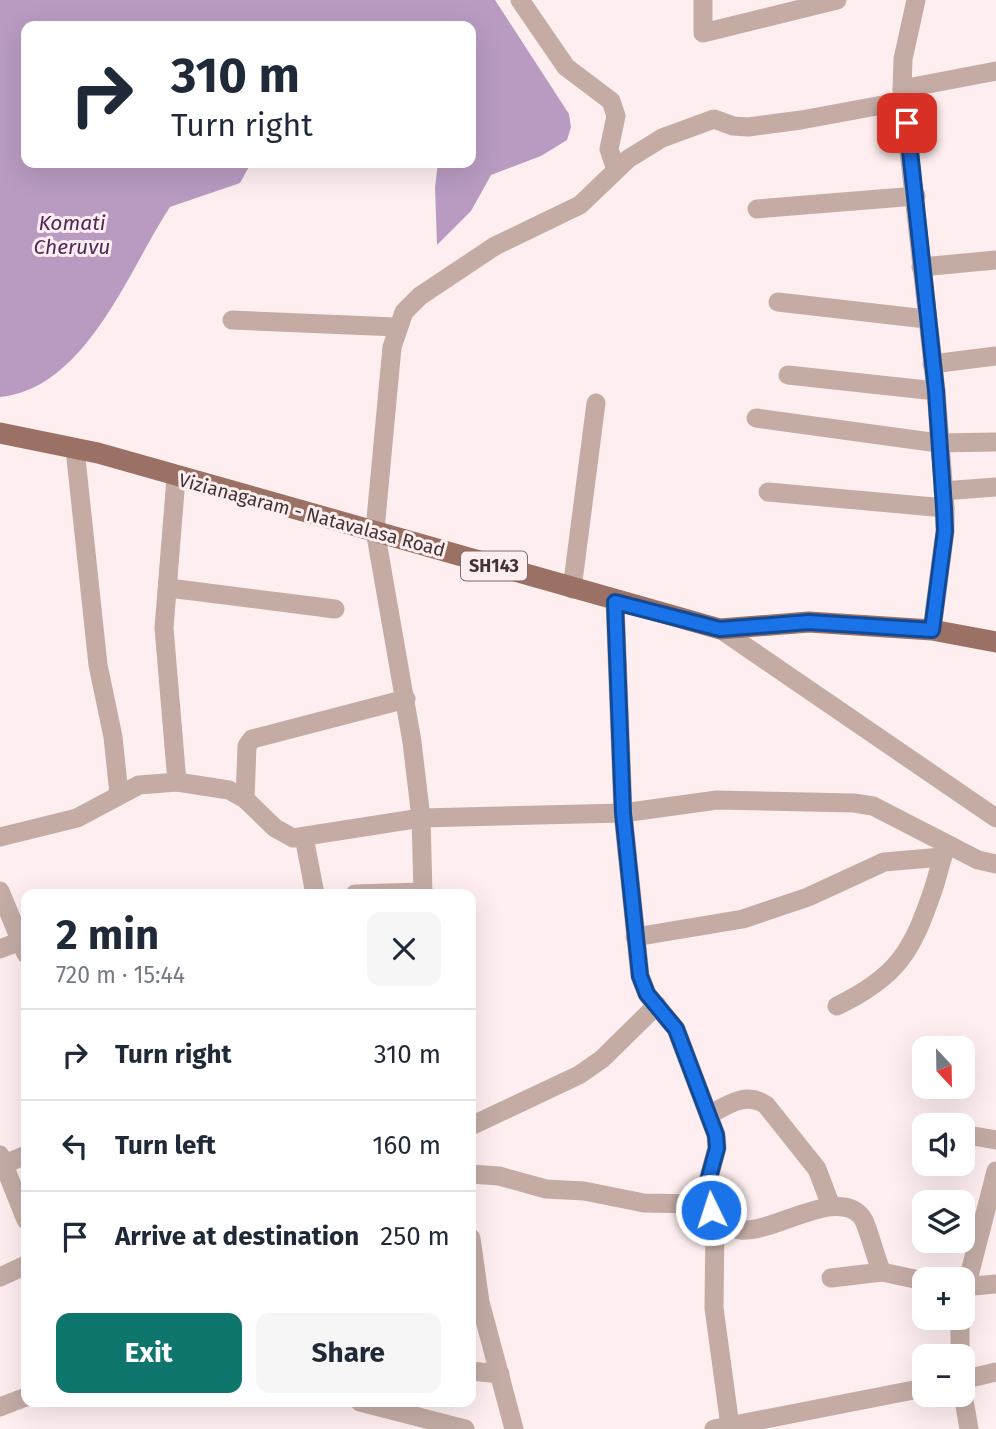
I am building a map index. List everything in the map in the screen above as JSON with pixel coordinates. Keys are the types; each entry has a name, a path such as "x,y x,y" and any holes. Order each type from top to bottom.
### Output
{"main road":[{"name":"Vizianagaram - Natavalasa Road","path":"0,433 75,449 374,530 615,602 720,629 809,622 932,630 996,642"}],"street":[{"path":"520,0 566,67 611,101 616,116 609,149 616,170"},
{"path":"703,0 703,33 834,0"},
{"path":"916,0 903,59 903,95 936,391 945,531 932,630"},
{"path":"423,889 421,818 406,699 384,599 374,530 397,327 404,312 421,296 495,246 580,205 616,170 646,146 708,120 748,127 903,95 996,71"},
{"path":"757,209 916,196"},
{"path":"921,267 996,260"},
{"path":"778,302 926,319"},
{"path":"232,320 397,327"},
{"path":"932,364 996,356"},
{"path":"788,375 936,391"},
{"path":"572,589 596,402"},
{"path":"756,418 938,443 996,442"},
{"path":"75,449 98,665 113,737 119,794"},
{"path":"176,478 164,628 177,782"},
{"path":"768,492 944,499 996,487"},
{"path":"169,589 335,609"},
{"path":"615,602 623,813 635,937 643,985 676,1029 717,1142 708,1181 713,1215 714,1308 722,1427 783,1423 912,1391"},
{"path":"720,629 996,818"},
{"path":"245,799 247,746 252,739 406,699"},
{"path":"0,838 77,818 119,794 154,782 177,782 229,790 245,799 286,836 304,837 421,818 623,813 717,800 854,803 873,806 945,851 996,864"},
{"path":"304,837 315,889"},
{"path":"635,937 743,919 808,897 884,862 945,851"},
{"path":"837,1006 869,990 900,963 934,890 945,851"},
{"path":"0,891 21,937"},
{"path":"0,949 21,945"},
{"path":"476,1124 579,1075 602,1059 657,1005"},
{"path":"709,1115 743,1099 759,1100 766,1105 817,1169 831,1206"},
{"path":"975,1136 996,1140"},
{"path":"21,1156 1,1162 21,1208"},
{"path":"972,1267 991,1213 996,1171"},
{"path":"476,1174 499,1176 546,1189 584,1191 644,1203 699,1204 741,1230 754,1229 831,1206 851,1207 860,1214 882,1272"},
{"path":"0,1277 21,1267"},
{"path":"831,1278 882,1272 912,1278"},
{"path":"476,1274 480,1302 514,1429"},
{"path":"975,1290 996,1284"},
{"path":"476,1372 500,1374"},
{"path":"975,1377 996,1372"},
{"path":"0,1407 21,1399"},
{"path":"379,1407 465,1429"},
{"path":"965,1407 969,1429"}],"water":[{"name":"Komati Cheruvu","path":"0,0 495,0 569,114 571,127 567,140 541,156 491,175 471,211 437,245 435,187 437,168 476,168 476,21 21,21 21,168 248,168 240,183 170,207 121,292 81,350 57,373 30,389 0,397"}],"route":[{"path":"711,1210 708,1181 717,1148 716,1135 676,1029 647,994 640,976 623,813 615,602 720,629 809,622 932,630 945,531 944,508 936,391 926,319 907,123"}]}
